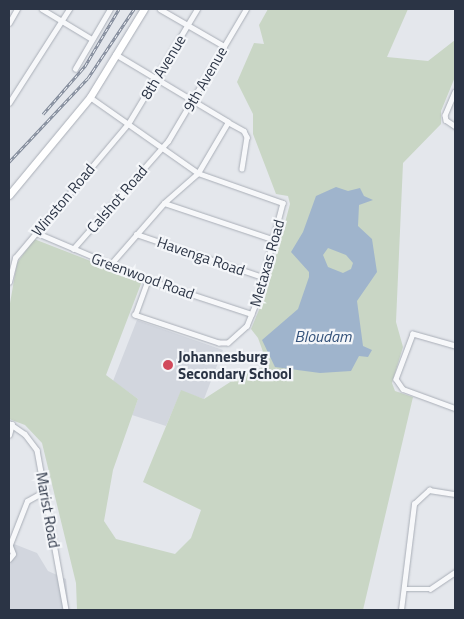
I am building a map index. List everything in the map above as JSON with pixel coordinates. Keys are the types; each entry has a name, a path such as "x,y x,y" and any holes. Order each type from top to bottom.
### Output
{"main road":[{"path":"9,195 90,97 144,9"}],"street":[{"path":"9,23 17,9"},
{"path":"42,9 92,39"},
{"path":"9,103 38,61 69,9"},
{"path":"75,69 110,9"},
{"path":"160,9 224,46"},
{"name":"8th Avenue","path":"128,124 197,9"},
{"name":"9th Avenue","path":"162,148 246,9"},
{"path":"116,55 244,131 247,137 242,169"},
{"path":"455,92 446,120 455,126"},
{"path":"90,97 198,173"},
{"path":"110,265 164,203 198,173 228,122"},
{"name":"Winston Road","path":"9,282 15,258 128,124"},
{"name":"Calshot Road","path":"73,249 162,148"},
{"name":"Metaxas Road","path":"148,280 135,314 219,343 228,343 247,326 265,278 283,203 198,173"},
{"path":"164,203 275,240"},
{"name":"Greenwood Road","path":"36,232 148,280 252,314"},
{"name":"Havenga Road","path":"136,234 265,278"},
{"path":"455,346 415,333 410,337 397,374 397,384 402,389 455,408"},
{"path":"9,435 11,424"},
{"name":"Marist Road","path":"11,424 35,446 66,610"},
{"path":"401,610 414,504 429,490 455,494"},
{"path":"9,559 13,554 9,546 27,501 45,491"},
{"path":"404,589 430,589 455,572"}],"shaded area":[{"name":"Johannesburg Secondary School","path":"137,320 223,350 204,399 181,391 166,426 132,415 138,399 113,381"},
{"path":"9,542 37,553 48,571 66,579 69,610 9,610"}],"green space":[{"path":"268,9 408,9 387,57 428,61 455,40 455,77 441,111 441,124 403,163 396,322 403,347 392,383 395,391 413,397 363,610 77,610 76,583 42,443 25,425 9,419 9,309 17,263 34,239 142,281 106,375 138,399 113,470 104,521 116,539 175,554 191,538 201,510 143,482 181,390 204,399 238,377 264,367 266,360 258,338 251,329 266,293 290,204 288,196 276,194 253,134 253,114 237,82 254,43 264,44 259,25"}],"water":[{"name":"Bloudam","path":"336,187 348,191 360,188 364,196 373,200 359,205 358,226 372,239 377,272 357,301 363,346 372,350 368,357 359,356 351,371 320,373 275,367 262,340 298,309 309,272 291,252 303,232 316,196","holes":["328,248 346,255 353,263 351,269 343,273 328,267 323,255"]}],"railway":[{"path":"43,114 85,66 119,9"},
{"path":"9,162 88,78 134,9"}],"place":[{"name":"Johannesburg Secondary School","path":"168,365"}]}
